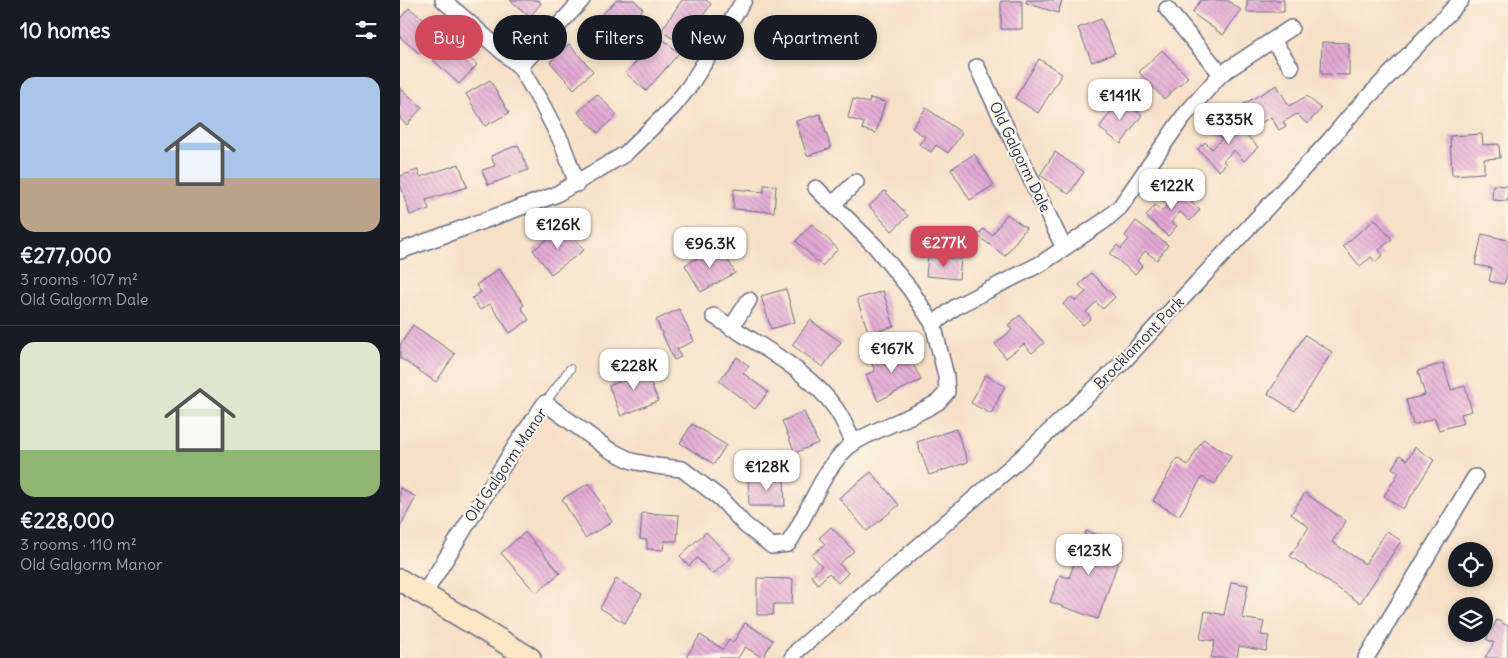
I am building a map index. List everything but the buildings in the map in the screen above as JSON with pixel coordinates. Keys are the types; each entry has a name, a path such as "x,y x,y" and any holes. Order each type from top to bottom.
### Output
{"street":[{"path":"443,0 520,67 562,143 577,184"},
{"path":"520,67 582,0"},
{"path":"400,251 555,195 577,184 625,154 672,108 744,0"},
{"name":"Brocklamont Park","path":"792,658 798,650 1020,459 1124,361 1329,141 1349,117 1461,0"},
{"path":"1166,9 1221,74"},
{"path":"932,324 957,306 1042,263 1104,221 1120,207 1183,117 1221,74 1291,28"},
{"path":"1273,41 1291,67"},
{"name":"Old Galgorm Dale","path":"977,67 1064,248"},
{"path":"834,203 856,182"},
{"name":"Old Galgorm Manor","path":"424,594 516,445 545,403 608,448 632,461 682,469 720,498 745,525 772,546 788,544 824,479 840,456 854,443 938,402 946,392 946,376 932,324 910,289 875,246 834,203 816,188"},
{"path":"731,328 749,300"},
{"path":"714,316 795,369 818,388 836,409 854,443"},
{"path":"1366,658 1475,477"},
{"path":"400,580 530,658"}],"lane":[{"path":"545,403 570,369"}]}
